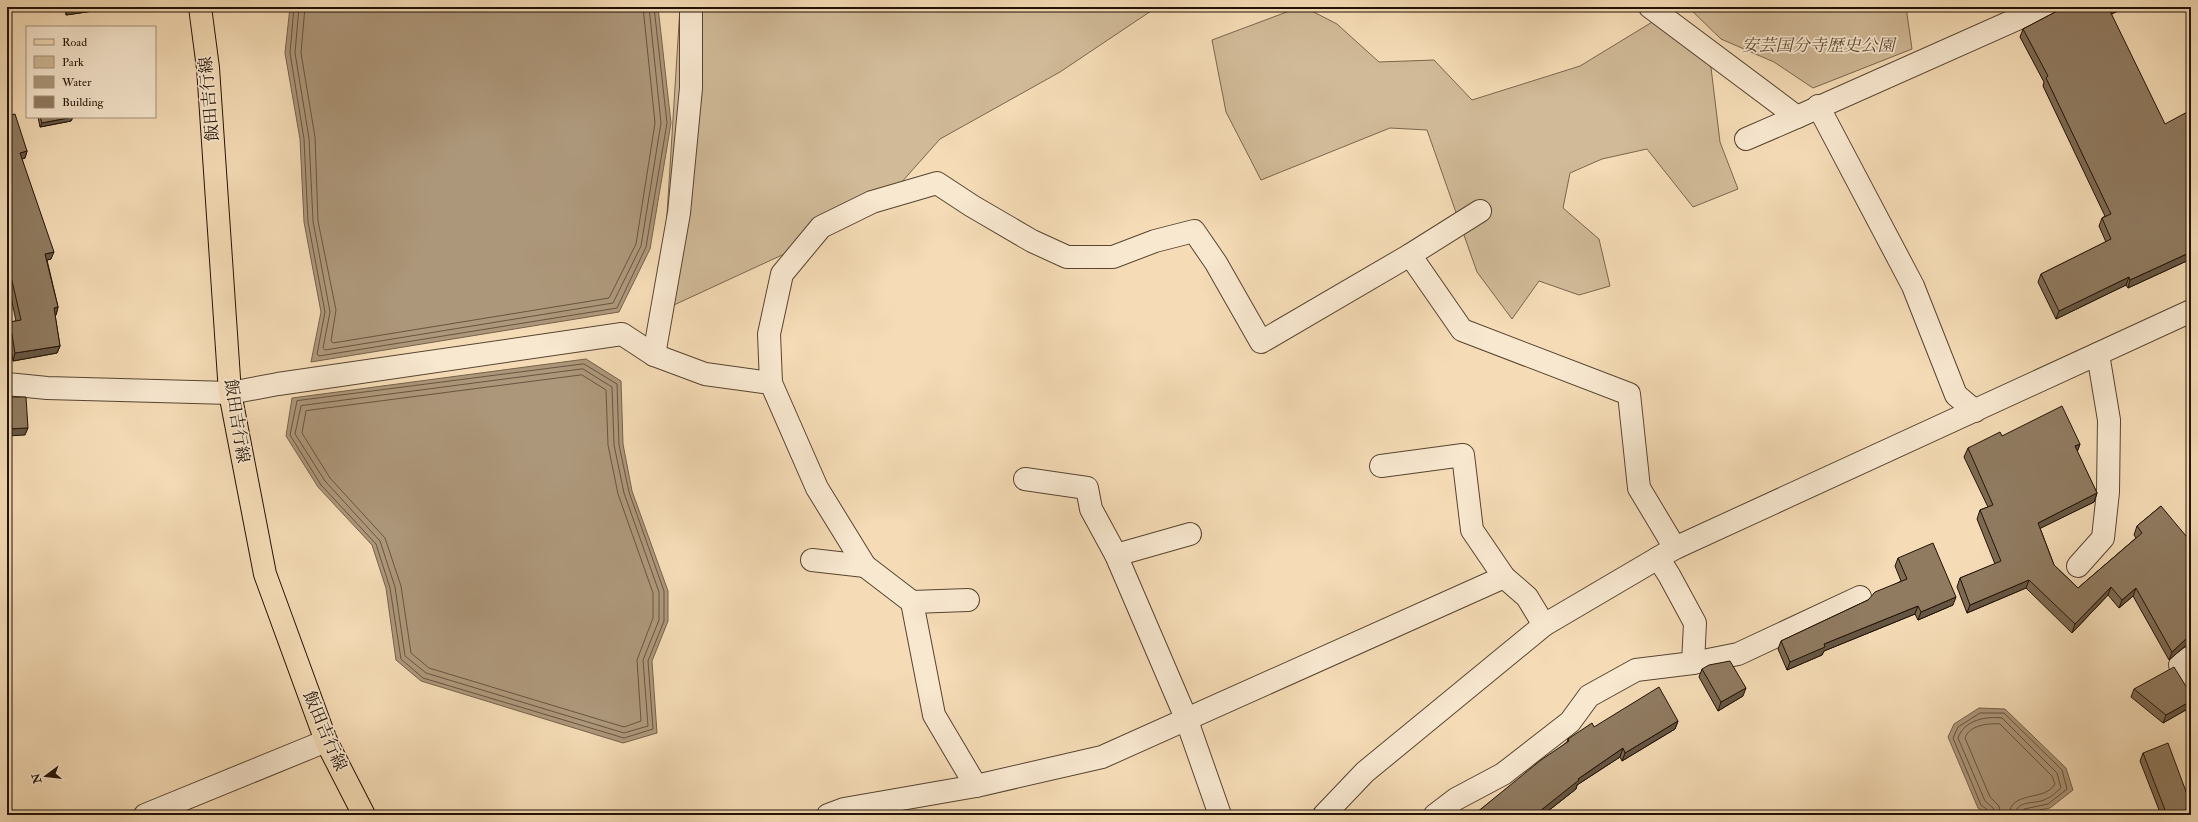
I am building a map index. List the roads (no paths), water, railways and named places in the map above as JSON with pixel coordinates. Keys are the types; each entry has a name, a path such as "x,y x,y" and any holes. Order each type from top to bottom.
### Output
{"main road":[{"name":"飯田吉行線","path":"200,7 208,68 230,393 265,574 326,741 364,815"}],"street":[{"path":"654,355 679,213 691,88 691,7"},
{"path":"1650,7 1797,117"},
{"path":"1746,139 2044,7"},
{"path":"1818,106 1913,286 1956,395 1974,411"},
{"path":"968,600 912,602 865,566 817,488 771,383 769,334 782,274 821,227 872,202 937,183 972,206 1032,241 1067,257 1113,257 1155,241 1194,231 1216,263 1261,342 1410,255 1480,211"},
{"path":"1410,255 1462,330 1629,394 1639,488 1666,553 1669,575 1695,623 1693,663"},
{"path":"1324,815 1365,772 1544,625 1666,553 2191,310"},
{"path":"7,384 47,388 230,393 278,384 622,334 654,355 705,374 771,383"},
{"path":"2078,566 2103,538 2108,492 2109,420 2098,354"},
{"path":"1381,466 1463,455 1472,530 1504,577 1527,597 1544,625"},
{"path":"1025,479 1087,488 1092,509 1116,555 1186,718 1220,815"},
{"path":"1116,555 1190,534"},
{"path":"812,560 865,566"},
{"path":"828,815 844,809 976,786 1102,757 1186,718 1316,662 1413,616 1504,577"},
{"path":"1435,815 1456,799 1502,774 1570,722 1589,696 1636,670 1693,663 1738,654 1860,597"},
{"path":"912,602 934,715 976,786"},
{"path":"2191,657 2180,665 2191,686"},
{"path":"145,815 326,741"}],"water":[{"path":"290,7 658,7 671,123 650,249 619,312 311,362 321,312 304,222 300,139 285,53"},
{"path":"586,359 621,381 623,444 632,491 668,591 668,621 652,661 657,733 623,743 421,681 396,660 386,588 372,545 318,487 286,436 292,398"},
{"path":"1979,708 2005,709 2066,768 2073,790 2050,808 2015,815 1988,815 1978,808 1948,737 1954,724"}],"park label":[{"name":"安芸国分寺歴史公園","path":"1818,45"}]}
